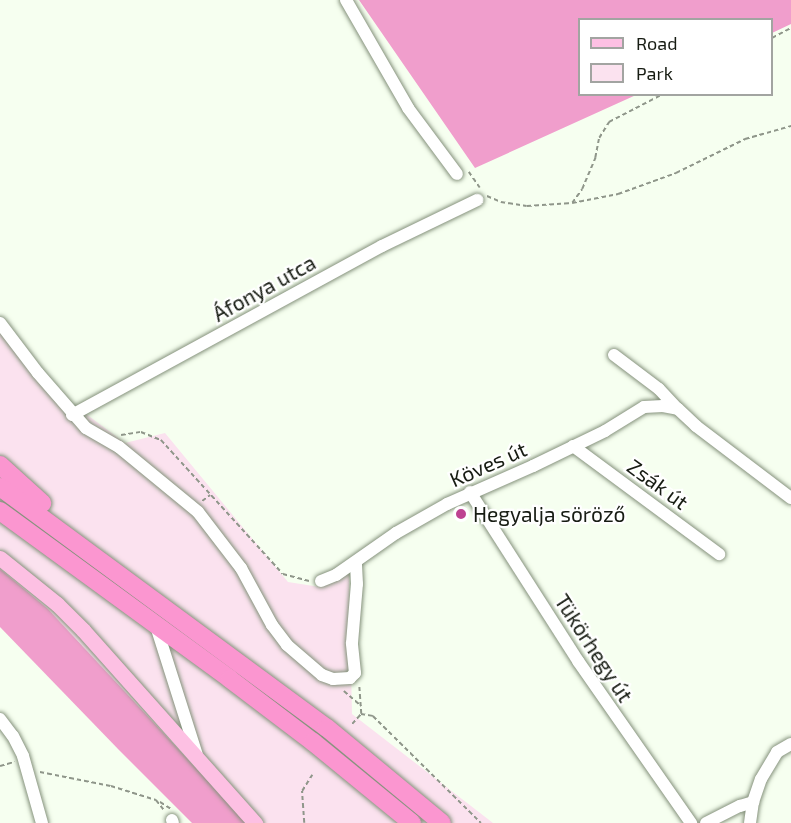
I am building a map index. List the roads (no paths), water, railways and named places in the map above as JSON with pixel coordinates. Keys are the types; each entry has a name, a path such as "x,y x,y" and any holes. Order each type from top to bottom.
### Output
{"highway":[{"path":"0,465 24,489 84,536 114,569"},
{"path":"0,487 327,728 442,823"},
{"path":"0,511 313,742 412,823"}],"main road":[{"path":"0,558 57,604 83,630 255,823"}],"street":[{"path":"346,0 408,108 457,174"},
{"name":"Áfonya utca","path":"72,415 382,246 481,198"},
{"path":"0,323 72,415 86,428 119,447 198,512 241,568 272,625 287,645 322,675 338,680 350,678 356,673 352,643 357,584 356,562"},
{"path":"614,355 659,389 678,409 791,498"},
{"name":"Köves út","path":"321,581 356,562 396,533 470,492 533,466 644,407 663,406 678,409"},
{"name":"Zsák út","path":"573,446 719,554"},
{"name":"Tükörhegy út","path":"470,492 578,661 691,823"},
{"path":"156,625 198,758"},
{"path":"0,719 13,736 28,770 42,823"},
{"path":"750,823 753,802 761,779 777,752 791,744"},
{"path":"706,823 753,802"}],"place":[{"name":"Hegyalja söröző","path":"461,514"}]}
